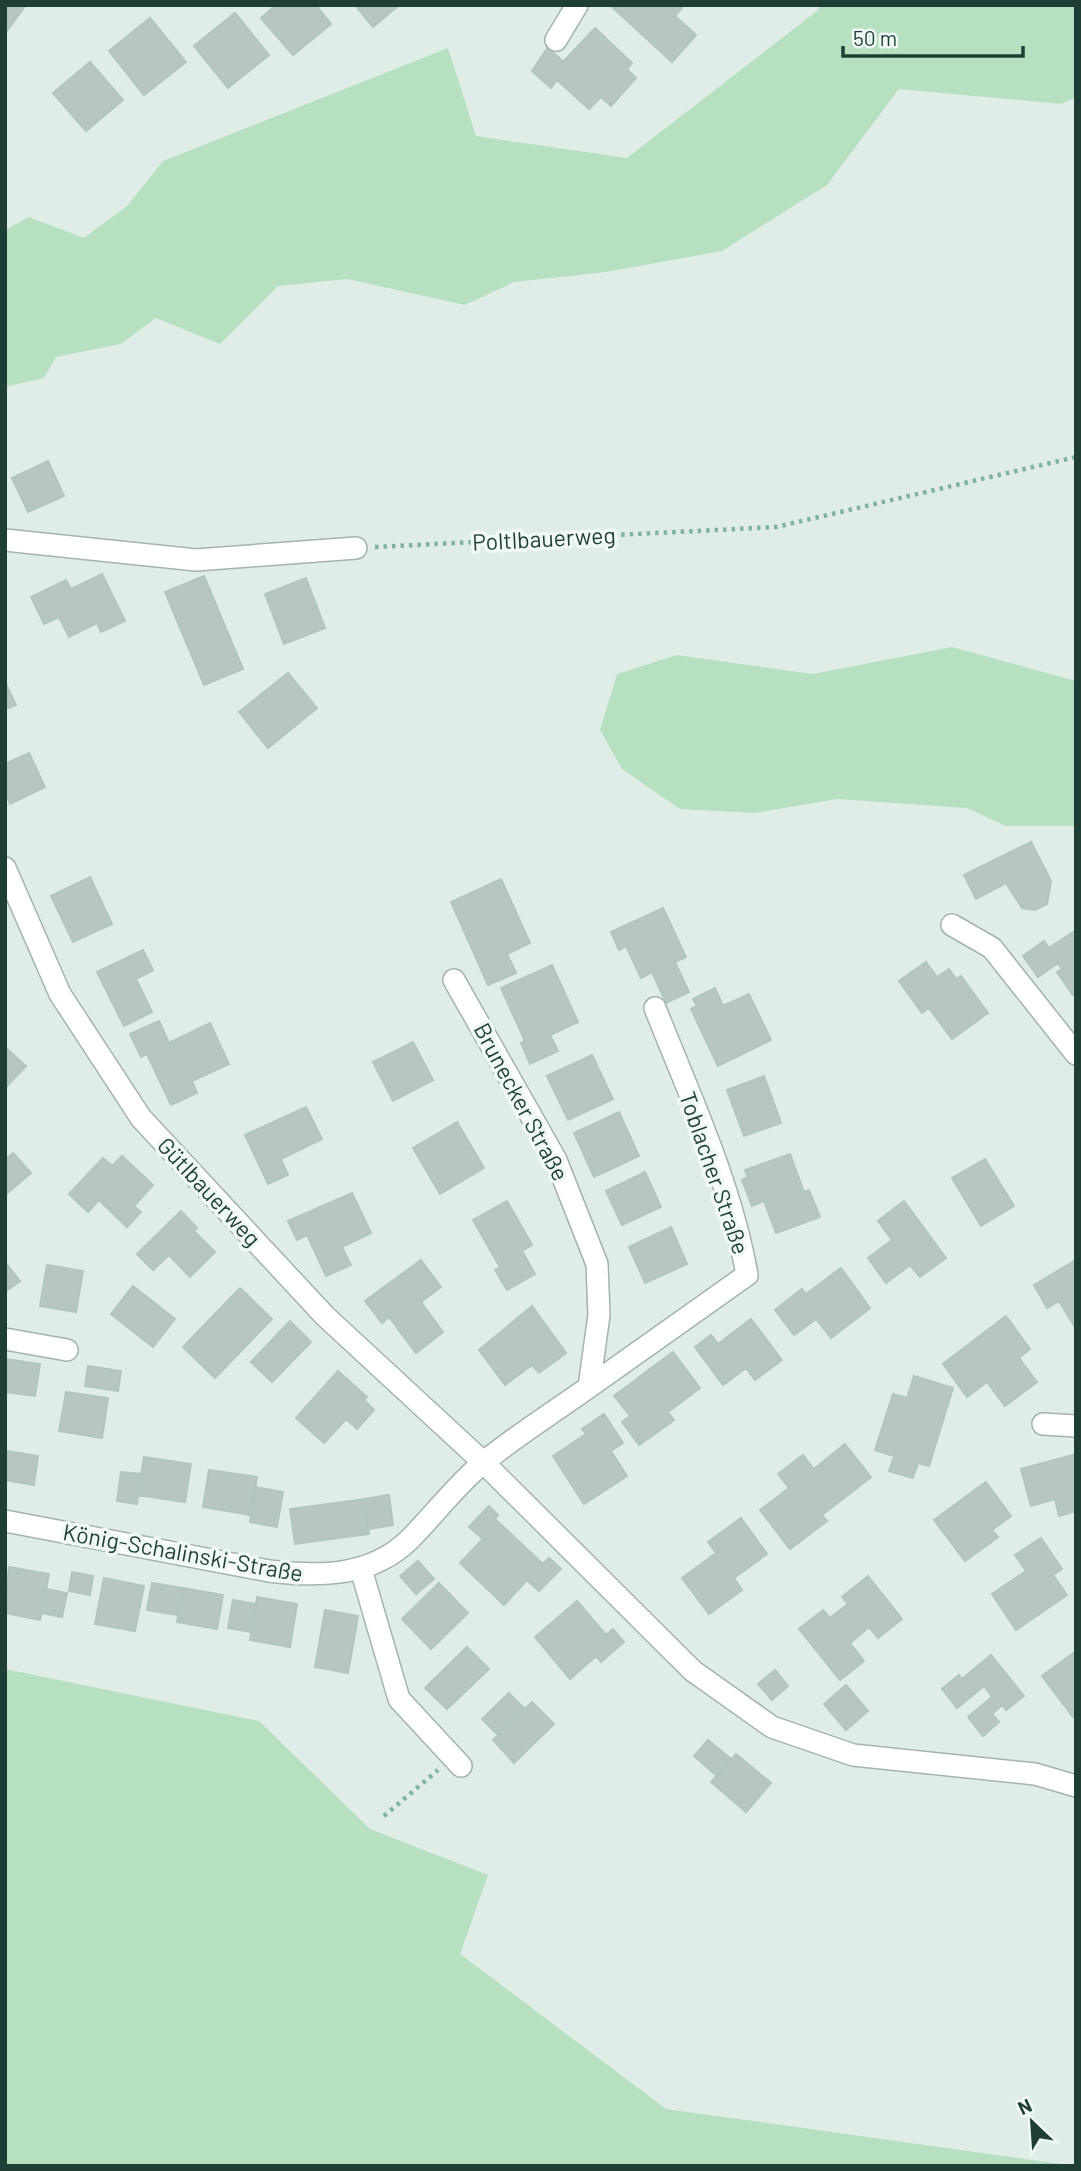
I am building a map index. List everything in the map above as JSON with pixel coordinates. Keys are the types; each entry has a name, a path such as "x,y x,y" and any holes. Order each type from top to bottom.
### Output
{"street":[{"path":"556,40 577,5"},
{"path":"5,540 196,560 356,548"},
{"name":"Gütlbauerweg","path":"5,868 60,994 141,1118 325,1316 484,1463 693,1671 772,1727 853,1755 1035,1774 1076,1786"},
{"path":"952,925 992,947 1076,1054"},
{"name":"Brunecker Straße","path":"454,980 556,1160 597,1264 599,1315 589,1387"},
{"name":"Toblacher Straße","path":"589,1387 747,1275 741,1241 713,1158 655,1008"},
{"path":"5,1339 67,1350"},
{"path":"484,1463 589,1387"},
{"path":"1043,1424 1076,1426"},
{"name":"König-Schalinski-Straße","path":"5,1521 269,1571 303,1575 361,1569 410,1540 484,1463"},
{"path":"361,1569 399,1699 455,1761"}],"path":[{"name":"Poltlbauerweg","path":"356,548 776,527 1076,457"},
{"path":"384,1816 455,1761"}],"green space":[{"path":"820,5 1076,5 1076,97 1061,104 899,89 827,185 722,251 606,272 514,282 465,305 347,279 278,286 220,344 156,318 121,344 56,357 44,378 5,387 5,230 29,217 84,238 127,206 163,161 448,48 476,136 627,158 817,11"},
{"path":"952,647 1076,681 1076,826 1006,826 967,808 837,799 755,813 680,809 622,769 600,730 617,674 677,655 813,674"},
{"path":"5,1669 259,1721 370,1829 488,1875 460,1954 666,2109 1076,2166 5,2166"}],"building":[{"path":"5,5 26,5 6,32 5,31"},
{"path":"276,5 316,5 331,24 293,55 261,18"},
{"path":"355,5 399,5 373,27"},
{"path":"678,5 682,8 675,16 696,35 672,62 612,7"},
{"path":"235,13 269,55 228,88 194,46"},
{"path":"150,18 186,62 144,95 109,51"},
{"path":"595,28 632,63 627,69 636,78 611,106 601,97 589,109 557,80 551,88 532,71 548,47 563,62"},
{"path":"90,62 123,100 86,131 53,93"},
{"path":"48,461 64,496 28,512 12,478"},
{"path":"102,574 125,621 101,632 97,623 69,637 59,617 44,624 31,597 66,580 71,589"},
{"path":"204,576 243,669 204,685 165,592"},
{"path":"306,578 325,628 284,644 265,594"},
{"path":"288,673 317,708 268,748 239,712"},
{"path":"5,682 16,705 5,709"},
{"path":"29,753 45,787 10,804 5,793 5,764"},
{"path":"1031,842 1051,881 1047,904 1035,910 1022,908 1006,883 976,899 964,875"},
{"path":"90,877 112,924 73,942 51,896"},
{"path":"501,879 530,943 507,954 516,973 488,985 451,902"},
{"path":"663,908 686,957 675,962 689,992 666,1003 652,972 641,978 626,946 619,950 611,932"},
{"path":"1076,930 1076,993 1073,995 1057,972 1062,969 1058,963 1038,977 1023,956 1044,941 1049,948"},
{"path":"143,950 153,970 136,979 152,1012 124,1026 97,972"},
{"path":"926,962 937,977 949,969 956,979 961,976 988,1013 952,1039 929,1008 922,1013 899,981"},
{"path":"552,965 578,1022 550,1035 558,1051 530,1064 521,1043 525,1041 501,988"},
{"path":"715,988 723,1006 749,994 771,1040 718,1066 691,1009 697,1006 693,999"},
{"path":"159,1021 169,1043 210,1023 229,1064 192,1081 197,1093 171,1105 147,1054 141,1057 130,1034"},
{"path":"413,1042 433,1080 393,1101 373,1062"},
{"path":"5,1047 26,1066 5,1088"},
{"path":"592,1055 613,1099 568,1120 547,1076"},
{"path":"764,1076 781,1123 744,1136 727,1090"},
{"path":"306,1107 322,1139 281,1159 288,1175 268,1184 245,1135"},
{"path":"619,1112 639,1156 594,1177 574,1133"},
{"path":"457,1122 484,1168 440,1194 413,1148"},
{"path":"13,1153 31,1173 5,1195 5,1160"},
{"path":"790,1154 804,1192 809,1190 820,1217 776,1233 764,1201 752,1206 742,1180 748,1177 745,1170"},
{"path":"122,1156 153,1185 134,1206 141,1212 127,1227 99,1200 88,1212 69,1194 103,1158 112,1166"},
{"path":"985,1159 1014,1206 981,1226 952,1178"},
{"path":"645,1172 661,1207 622,1225 606,1191"},
{"path":"352,1193 371,1233 342,1247 351,1265 326,1276 307,1235 297,1240 288,1221"},
{"path":"507,1201 532,1245 522,1251 535,1274 507,1290 495,1270 500,1267 473,1220"},
{"path":"904,1201 946,1258 920,1277 910,1265 886,1283 868,1258 892,1240 878,1221"},
{"path":"181,1211 197,1228 194,1231 215,1252 190,1277 169,1255 153,1270 137,1254"},
{"path":"671,1227 687,1264 645,1283 629,1247"},
{"path":"421,1260 441,1287 421,1302 443,1332 416,1353 389,1317 382,1323 365,1301"},
{"path":"1076,1260 1076,1329 1059,1301 1047,1308 1034,1285"},
{"path":"5,1262 20,1281 5,1292"},
{"path":"47,1265 83,1271 76,1312 40,1306"},
{"path":"841,1268 870,1308 831,1338 816,1319 794,1335 775,1310 802,1289 806,1294"},
{"path":"133,1286 175,1319 153,1347 111,1314"},
{"path":"240,1288 272,1319 215,1378 183,1347"},
{"path":"532,1306 566,1353 539,1373 532,1365 505,1385 479,1350"},
{"path":"1006,1316 1030,1349 1019,1358 1037,1382 1005,1406 987,1382 967,1397 943,1364"},
{"path":"751,1319 782,1360 755,1380 746,1368 723,1385 695,1347 711,1335 718,1344"},
{"path":"290,1321 311,1342 272,1382 251,1362"},
{"path":"673,1352 700,1388 668,1412 674,1420 639,1445 622,1422 630,1416 614,1396"},
{"path":"5,1359 40,1364 35,1396 5,1392"},
{"path":"88,1366 121,1371 118,1391 85,1386"},
{"path":"338,1371 367,1397 364,1400 374,1410 357,1429 346,1419 324,1443 296,1418"},
{"path":"914,1376 953,1388 929,1466 918,1463 913,1478 889,1471 894,1456 875,1450 893,1394 907,1398"},
{"path":"66,1392 108,1398 102,1438 59,1431"},
{"path":"604,1414 623,1443 611,1451 627,1476 584,1504 553,1456 586,1434 582,1429"},
{"path":"845,1444 871,1477 822,1515 827,1521 790,1549 760,1510 789,1488 778,1474 803,1455 814,1469"},
{"path":"7,1451 38,1456 34,1485 5,1480"},
{"path":"1076,1454 1076,1511 1059,1516 1055,1499 1031,1506 1021,1469"},
{"path":"144,1457 191,1464 185,1502 138,1495"},
{"path":"209,1470 257,1477 251,1515 203,1507"},
{"path":"121,1472 141,1474 137,1504 117,1501"},
{"path":"986,1482 1011,1516 992,1530 998,1537 965,1561 934,1520"},
{"path":"255,1487 283,1492 277,1527 250,1522"},
{"path":"389,1495 393,1525 368,1529 364,1499"},
{"path":"364,1499 369,1534 295,1544 290,1509"},
{"path":"489,1506 498,1515 495,1519 543,1564 549,1558 561,1569 539,1591 527,1580 504,1605 460,1563 483,1539 469,1527"},
{"path":"741,1518 767,1554 734,1578 742,1590 709,1614 682,1578 716,1553 708,1542"},
{"path":"1041,1538 1062,1569 1053,1575 1067,1595 1016,1630 992,1594 1026,1571 1015,1555"},
{"path":"418,1561 434,1579 416,1594 400,1576"},
{"path":"9,1567 49,1574 40,1620 5,1613"},
{"path":"72,1572 93,1576 90,1595 69,1591"},
{"path":"868,1576 902,1619 878,1638 869,1627 850,1643 864,1661 840,1680 799,1629 823,1610 830,1618 848,1604 842,1597"},
{"path":"104,1578 144,1586 135,1631 95,1624"},
{"path":"152,1583 183,1588 178,1615 147,1610"},
{"path":"439,1583 468,1613 431,1649 402,1619"},
{"path":"183,1588 223,1595 217,1629 177,1622"},
{"path":"46,1589 67,1593 62,1617 41,1613"},
{"path":"257,1597 297,1604 290,1647 250,1640"},
{"path":"233,1600 256,1604 251,1632 228,1628"},
{"path":"577,1601 606,1635 613,1629 624,1642 601,1662 596,1656 570,1679 535,1637"},
{"path":"325,1610 358,1616 348,1673 315,1667"},
{"path":"467,1647 489,1669 447,1709 425,1688"},
{"path":"1076,1651 1076,1715 1073,1717 1042,1676"},
{"path":"991,1655 1024,1696 1006,1710 1002,1705 992,1714 999,1722 983,1736 968,1717 992,1697 984,1686 957,1708 942,1689 959,1675 962,1679"},
{"path":"775,1670 788,1686 772,1700 758,1684"},
{"path":"846,1685 868,1711 846,1730 824,1704"},
{"path":"509,1693 525,1709 498,1735 482,1719"},
{"path":"532,1702 554,1724 514,1763 493,1740"},
{"path":"708,1740 731,1759 717,1776 694,1756"},
{"path":"736,1754 771,1783 746,1812 711,1782"}]}
